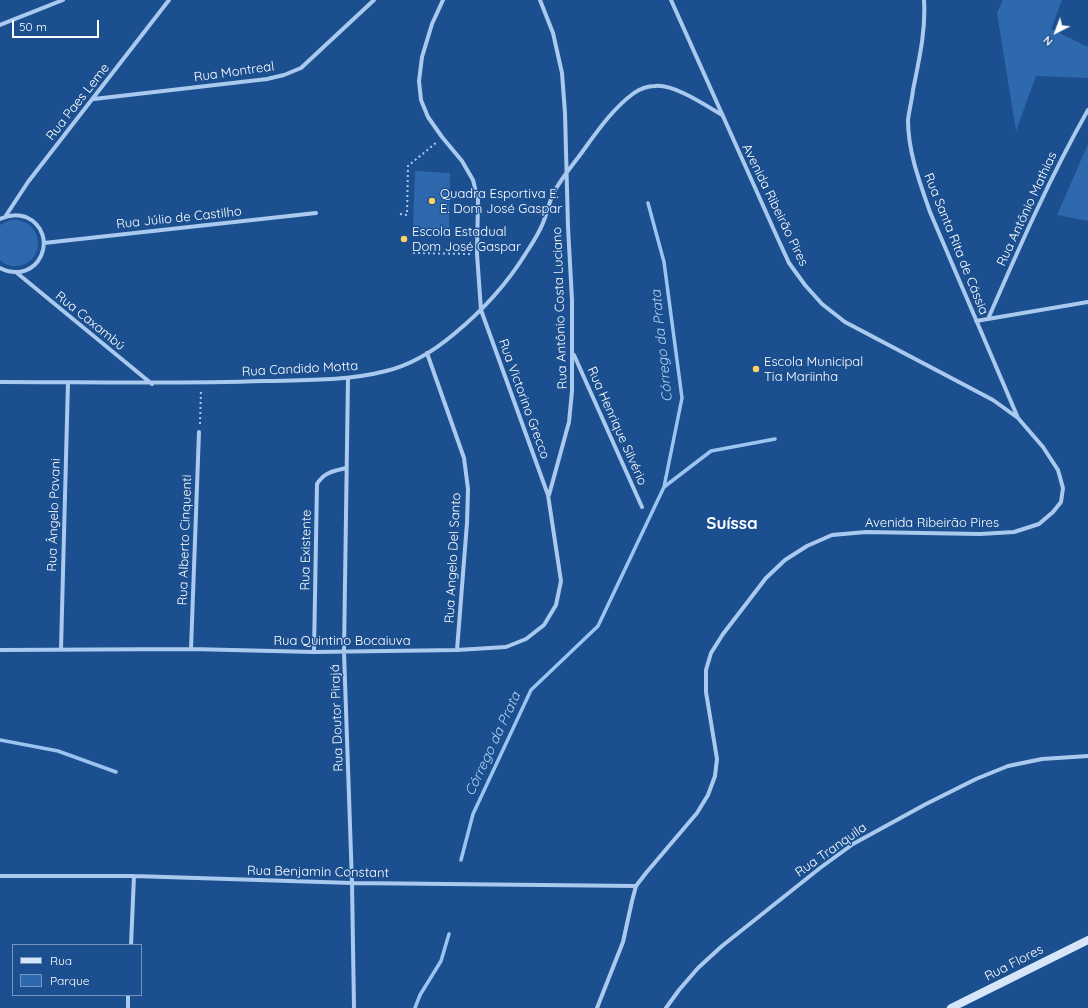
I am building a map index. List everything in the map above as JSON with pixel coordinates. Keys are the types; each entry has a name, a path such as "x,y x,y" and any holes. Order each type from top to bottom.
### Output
{"street":[{"path":"0,25 63,0"},
{"name":"Rua Paes Leme","path":"5,217 28,182 94,99 169,0"},
{"name":"Rua Montreal","path":"94,99 267,79 284,75 301,68 374,0"},
{"name":"Rua Victorino Grecco","path":"443,0 432,24 422,57 419,80 421,100 428,117 462,161 473,180 478,200 477,254 481,310 548,495"},
{"name":"Rua Antônio Costa Luciano","path":"540,0 552,33 562,73 566,113 566,173 572,353 572,391 569,422 548,495"},
{"name":"Avenida Ribeirão Pires","path":"597,1008 623,942 636,886 697,813 708,795 715,776 717,759 706,692 706,670 711,653 723,634 766,578 785,560 807,546 832,535 866,532 980,534 1014,532 1039,524 1053,512 1061,502 1063,488 1058,470 1042,447 1018,418 993,400 845,322 822,304 805,285 789,263 671,0"},
{"name":"Rua Santa Rita de Cássia","path":"924,0 924,33 908,120 912,151 920,183 930,212 1018,418"},
{"name":"Rua Candido Motta","path":"0,382 201,384 348,378 388,371 409,363 427,353 454,334 481,310 507,281 526,254 542,225 552,195 566,173 606,121 635,92 646,87 657,85 669,88 693,98 722,115"},
{"name":"Rua Antônio Mathias","path":"988,319 1017,253 1073,136 1088,110"},
{"name":"Rua Júlio de Castilho","path":"44,242 316,213"},
{"path":"0,220 14,215 23,216 38,226 44,242 43,252 37,263 26,271 17,273 8,272 0,268"},
{"name":"Rua Caxambú","path":"17,273 152,384"},
{"path":"976,321 1088,302"},
{"name":"Rua Angelo Del Santo","path":"427,353 464,458 468,489 467,523 457,650"},
{"name":"Rua Henrique Silvério","path":"572,353 642,507"},
{"name":"Rua Doutor Pirajá","path":"348,378 344,652 352,883 354,1008"},
{"name":"Rua Ângelo Pavani","path":"61,649 68,382"},
{"name":"Rua Alberto Cinquenti","path":"191,649 199,432"},
{"name":"Rua Existente","path":"314,652 317,484 327,473 346,468"},
{"name":"Rua Quintino Bocaiuva","path":"0,650 191,649 344,652 457,650 506,647 526,640 544,625 556,605 561,581 548,495"},
{"name":"Rua Tranquila","path":"666,1008 698,968 722,946 820,868 853,844 961,786 1008,766 1042,760 1088,756"},
{"name":"Rua Benjamin Constant","path":"0,876 134,876 352,883 636,886"},
{"path":"131,944 134,876"},
{"name":"Rua Flores","path":"951,1008 1088,940"},
{"path":"128,996 128,1008"}],"path":[{"path":"400,214 407,215 408,166 442,137"},
{"path":"413,253 477,254"},
{"path":"199,432 201,384"}],"green space":[{"path":"1003,0 1062,0 1051,29 1088,47 1088,78 1036,76 1016,131 997,13"},
{"path":"1088,144 1088,221 1057,215"},
{"name":"Quadra Esportiva E. E. Dom José Gaspar","path":"415,171 450,173 449,231 413,230"},
{"path":"10,220 22,221 30,226 36,234 38,242 37,251 32,259 25,264 10,266 0,260 0,225"}],"waterway":[{"name":"Córrego da Prata","path":"461,860 473,814 531,690 598,626 664,487 682,398 664,262 648,203"},
{"name":"Córrego da Prata","path":"664,487 711,451 775,439"},
{"path":"0,740 58,751 116,772"},
{"name":"Córrego da Prata","path":"415,1008 420,995 441,961 449,934"}],"place":[{"name":"Quadra Esportiva E. E. Dom José Gaspar","path":"432,201"},
{"name":"Escola Estadual Dom José Gaspar","path":"404,239"},
{"name":"Escola Municipal Tia Mariinha","path":"756,369"}],"district":[{"name":"Suíssa","path":"732,524"}]}
